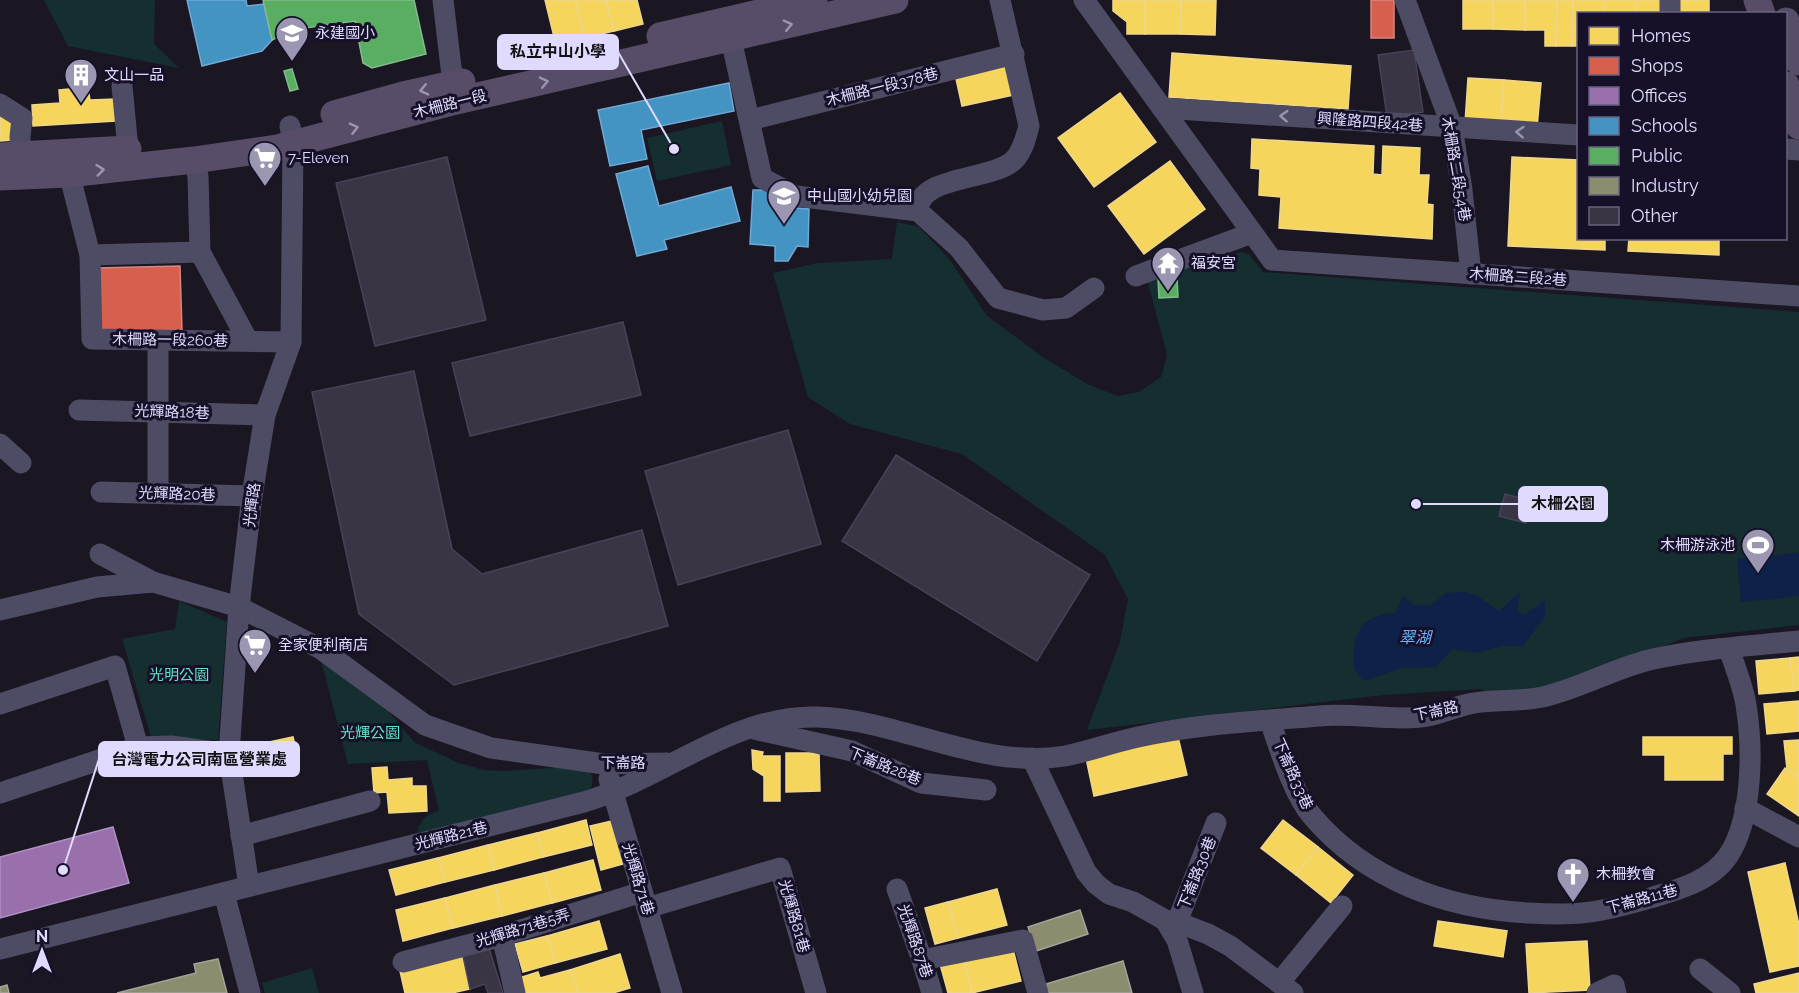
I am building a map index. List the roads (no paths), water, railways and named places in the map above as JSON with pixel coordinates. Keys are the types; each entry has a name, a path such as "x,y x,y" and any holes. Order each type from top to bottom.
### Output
{"main road":[{"name":"木柵路一段","path":"11,156 67,164 194,160 277,148 292,135 403,95 814,0"},
{"name":"木柵路一段","path":"0,177 128,149 292,135 456,101 895,0"},
{"path":"1787,27 1799,62"},
{"path":"1787,91 1799,126"}],"street":[{"path":"443,0 453,84"},
{"path":"918,211 918,203 927,191 943,184 994,172 1015,160 1025,142 1029,126 1000,0"},
{"name":"木柵路二段2巷","path":"1084,0 1272,260 1799,296"},
{"name":"木柵路二段54巷","path":"1405,0 1452,127 1462,190 1471,274"},
{"path":"731,39 762,178 796,196 918,211 959,248 998,298 1043,310 1066,309 1094,288"},
{"name":"木柵路一段378巷","path":"750,120 1014,54"},
{"path":"122,86 128,149"},
{"path":"0,104 22,118 20,137 11,156"},
{"name":"興隆路四段42巷","path":"1162,108 1577,135"},
{"name":"光輝路","path":"249,886 229,753 239,607 252,496 265,415 291,342 292,135"},
{"path":"194,160 198,176 200,252 248,341"},
{"name":"木柵路一段260巷","path":"67,164 90,255 92,339 291,342"},
{"path":"1136,276 1252,233"},
{"path":"90,255 200,252"},
{"path":"158,341 158,492"},
{"name":"光輝路18巷","path":"80,410 265,415"},
{"path":"0,444 21,463"},
{"name":"光輝路20巷","path":"101,492 252,496"},
{"path":"100,554 153,582"},
{"path":"0,610 97,587 153,582"},
{"name":"下崙路","path":"153,582 239,607 321,649 425,725 490,748 604,764 673,763 750,728 782,720 816,717 863,722 962,748 1032,758 1064,756 1140,736 1270,721 1351,714 1403,718 1432,715 1472,703 1519,701 1546,696 1608,672 1675,655 1799,641"},
{"name":"下崙路11巷","path":"1441,900 1499,911 1557,914 1595,911 1680,890 1712,872 1728,856 1739,833 1745,808 1750,739 1746,703 1729,649"},
{"path":"0,704 115,666 138,747"},
{"name":"下崙路33巷","path":"1270,721 1292,780 1310,814 1336,842 1372,869 1441,900"},
{"name":"下崙路28巷","path":"750,728 852,751 921,783 986,790"},
{"path":"0,793 138,747 171,746 229,753"},
{"path":"1032,758 1086,872 1096,884 1110,894 1133,902 1171,921 1208,934 1230,946 1286,988 1342,906"},
{"name":"光輝路21巷","path":"225,893 613,793 673,763"},
{"name":"光輝路71巷","path":"604,764 645,900 668,992"},
{"path":"241,836 370,801"},
{"path":"1745,808 1799,837"},
{"name":"下崙路30巷","path":"1171,921 1216,823"},
{"name":"光輝路81巷","path":"645,900 780,868 816,993"},
{"name":"光輝路87巷","path":"897,889 932,993"},
{"path":"0,949 225,893 250,993"},
{"name":"光輝路71巷5弄","path":"403,962 645,900"},
{"path":"1171,921 1193,993"},
{"path":"502,936 515,993"},
{"path":"922,960 1023,940 1038,993"},
{"path":"1700,969 1730,993"}],"water":[{"path":"1799,553 1799,596 1741,602 1737,559"},
{"name":"翠湖","path":"1464,592 1476,595 1499,611 1520,592 1517,611 1524,615 1545,600 1545,617 1523,646 1501,646 1477,653 1452,649 1436,667 1401,668 1365,681 1354,669 1354,646 1360,629 1373,618 1395,613 1403,596 1414,605 1430,606 1446,593"}],"place":[{"name":"永建國小","path":"292,62"},
{"name":"文山一品","path":"81,104"},
{"name":"私立中山小學","path":"674,149"},
{"name":"7-Eleven","path":"265,187"},
{"name":"中山國小幼兒園","path":"784,225"},
{"name":"福安宮","path":"1168,292"},
{"name":"木柵公園","path":"1416,504"},
{"name":"木柵游泳池","path":"1758,574"},
{"name":"全家便利商店","path":"255,674"},
{"name":"台灣電力公司南區營業處","path":"63,870"},
{"name":"木柵教會","path":"1573,903"}],"park label":[{"name":"光明公園","path":"179,675"},
{"name":"光輝公園","path":"370,733"}]}
